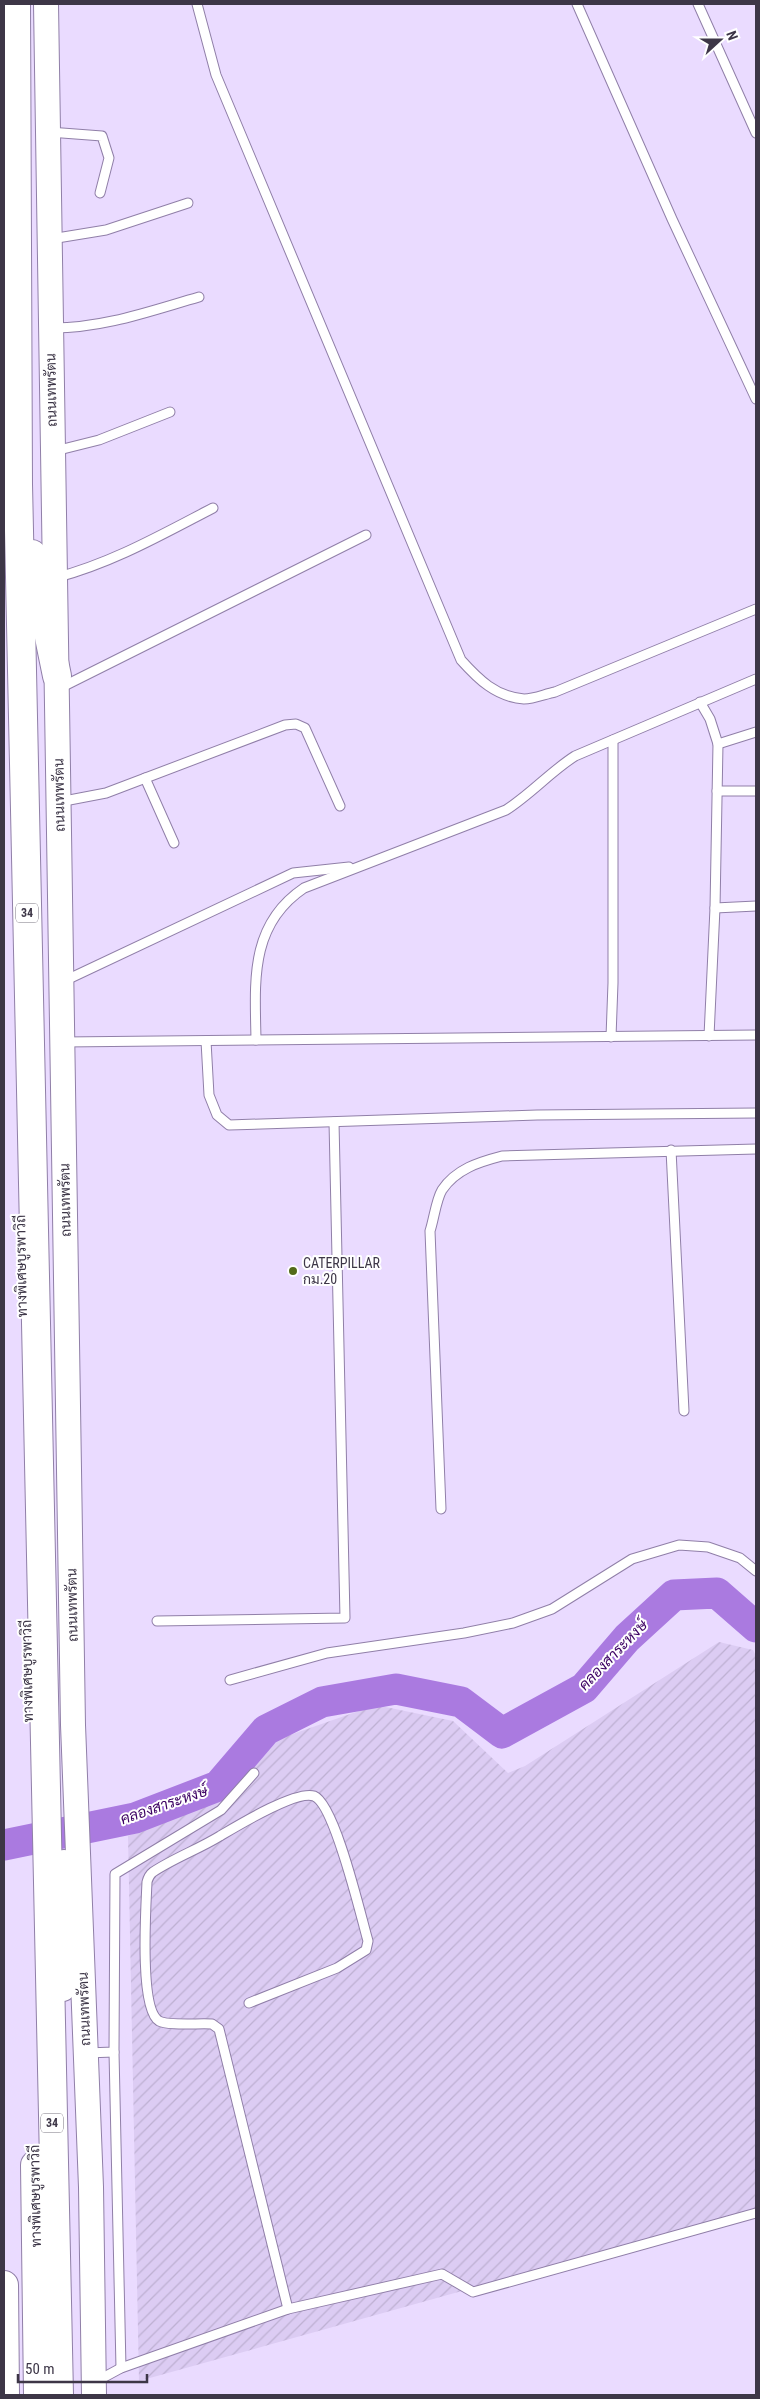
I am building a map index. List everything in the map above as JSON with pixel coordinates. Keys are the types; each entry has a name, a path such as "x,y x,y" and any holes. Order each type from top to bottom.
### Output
{"highway":[{"name":"ถนนเทพรัตน","path":"16,4 18,484 63,1849 59,2395"},
{"name":"ทางพิเศษบูรพาวิถี","path":"4,136 38,2395"},
{"path":"18,484 57,682"},
{"path":"4,2285 5,2395"}],"main road":[{"name":"ถนนเทพรัตน","path":"46,4 48,240 74,1725 62,1816"},
{"name":"ถนนเทพรัตน","path":"63,1849 86,2053 94,2389"},
{"path":"63,1849 63,2011 70,2395"}],"lane":[{"path":"197,4 216,75 449,632 461,660 482,683 509,696 525,699 555,692 756,609"},
{"path":"577,4 672,219 756,399"},
{"path":"698,4 756,133"},
{"path":"47,132 102,136 108,158 100,193"},
{"path":"48,240 106,230 188,204"},
{"path":"50,328 81,328 103,324 199,297"},
{"path":"52,452 99,440 170,412"},
{"path":"55,578 87,570 118,557 213,508"},
{"path":"57,682 366,535"},
{"path":"256,1040 255,976 265,931 290,897 304,888 506,810 522,800 553,770 576,756 756,679"},
{"path":"700,702 710,719 718,744 715,908 709,1036"},
{"path":"59,802 106,793 285,725 296,724 305,728 340,806"},
{"path":"718,744 756,732"},
{"path":"611,1037 613,982 612,740"},
{"path":"145,778 174,843"},
{"path":"717,791 756,791"},
{"path":"62,982 293,873 363,866"},
{"path":"715,908 756,906"},
{"path":"63,1042 756,1035"},
{"path":"206,1041 209,1095 217,1115 229,1125 537,1115 756,1113"},
{"path":"157,1621 345,1618 334,1122"},
{"path":"441,1509 430,1231 442,1191 461,1171 478,1163 502,1156 756,1149"},
{"path":"671,1150 684,1411"},
{"path":"230,1680 327,1652 513,1624 552,1609 632,1559 679,1545 708,1547 740,1558 756,1571"},
{"path":"121,2368 114,2052 115,1874 221,1810 254,1773"},
{"path":"249,2003 337,1968 366,1950 368,1941 338,1837 315,1796 306,1795 285,1801 241,1823 197,1850 153,1872 147,1882 144,1964 152,2014 157,2020 162,2022 212,2024 219,2029 288,2309"},
{"path":"86,2053 114,2052"},
{"path":"94,2389 121,2368 288,2309 442,2274 473,2292 756,2213"}],"shaded area":[{"path":"719,1642 753,1650 756,1656 756,2209 139,2381 128,1836 223,1795 267,1743 376,1705 453,1721 508,1773 525,1766"}],"waterway":[{"name":"คลองสาระหงษ์","path":"4,1845 135,1818 218,1786 266,1730 322,1702 396,1689 461,1702 502,1733 584,1688 627,1638 674,1595 717,1593 756,1627"}],"place":[{"name":"CATERPILLAR กม.20","path":"293,1271"}]}
